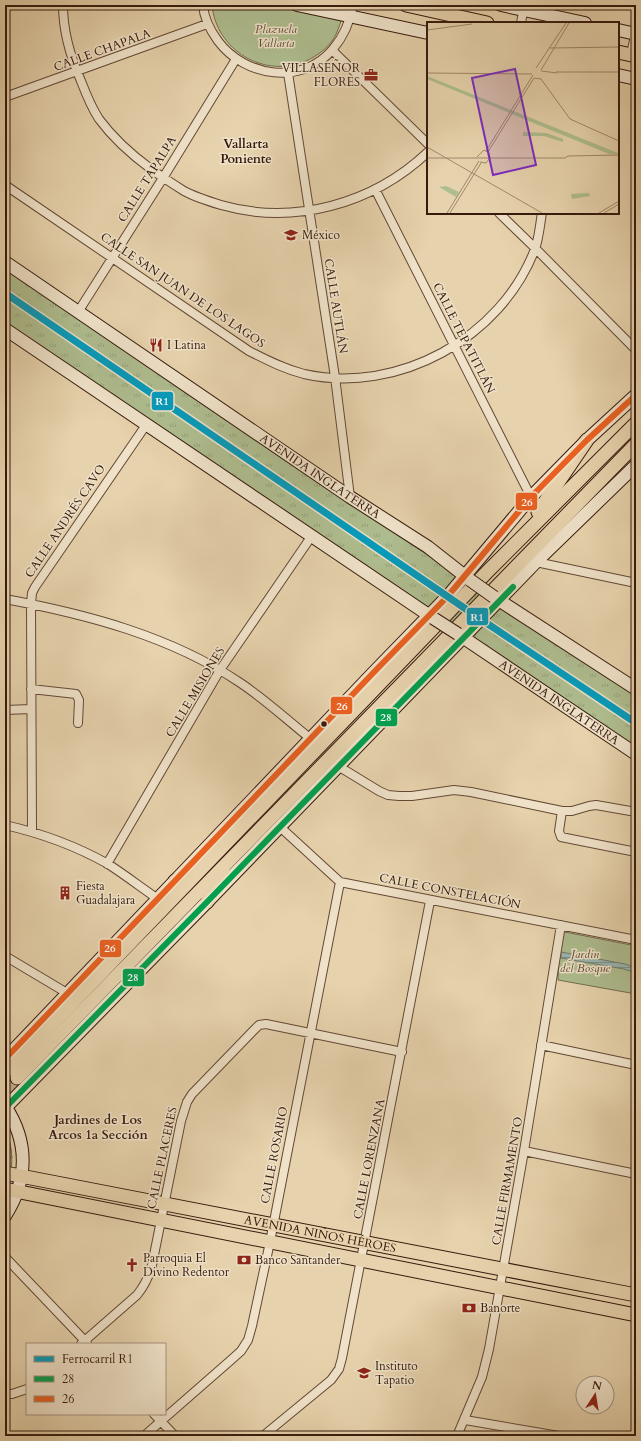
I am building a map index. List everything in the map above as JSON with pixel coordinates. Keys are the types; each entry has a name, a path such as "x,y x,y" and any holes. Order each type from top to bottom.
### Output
{"main road":[{"path":"297,5 352,11 427,33"},
{"path":"406,5 482,22"},
{"path":"501,5 524,8 581,22"},
{"path":"619,30 636,32"},
{"path":"619,52 633,55"},
{"path":"619,75 636,79"},
{"name":"AVENIDA INGLATERRA","path":"5,262 350,496 428,547 497,599 636,688"},
{"name":"AVENIDA INGLATERRA","path":"5,329 311,537 636,754"},
{"path":"10,1069 67,993 375,671 431,617 468,578 531,497 587,440 636,395"},
{"path":"10,1069 520,539 636,423"},
{"path":"520,539 587,440"},
{"path":"10,1069 234,856 636,444"},
{"path":"548,535 583,507 636,455"},
{"path":"5,1216 18,1192 22,1176 22,1147 16,1126 5,1106 338,766 460,636 636,465"},
{"path":"175,881 222,847"},
{"path":"206,902 234,856"},
{"name":"AVENIDA NIÑOS HÉROES","path":"5,1173 636,1296"},
{"name":"AVENIDA NIÑOS HÉROES","path":"5,1189 636,1315"}],"street":[{"path":"63,5 63,20 68,46 87,97 99,118 111,134 129,151 163,178 185,191 209,201 235,209 262,213 309,210 337,204 356,198 375,189 406,171 427,153"},
{"path":"203,5 207,24 224,48 236,59 251,68 270,72 288,73 302,70 316,63 332,50 345,32 352,11"},
{"path":"521,22 524,8"},
{"name":"CALLE CHAPALA","path":"5,97 207,24"},
{"path":"633,55 636,32"},
{"path":"332,50 427,143"},
{"name":"CALLE TAPALPA","path":"78,312 236,59"},
{"name":"CALLE AUTLÁN","path":"288,73 335,377 350,496"},
{"name":"CALLE SAN JUAN DE LOS LAGOS","path":"5,185 266,360 285,369 305,374 335,377 379,375 412,367 434,357 476,331 506,300 524,271 535,248 542,214"},
{"name":"CALLE TEPATITLÁN","path":"375,189 531,497"},
{"path":"500,214 636,350"},
{"name":"CALLE ANDRÉS CAVO","path":"32,831 32,593 146,425"},
{"name":"CALLE MISIONES","path":"107,864 220,670 311,537"},
{"path":"536,562 636,583"},
{"path":"5,599 81,615 129,630 175,647 240,682 311,739"},
{"path":"31,689 76,694 79,700 78,723"},
{"path":"5,710 32,709"},
{"path":"338,766 388,795 412,796 454,790 471,792 562,811 572,811 596,805 636,812"},
{"path":"562,811 559,831 561,837 636,852"},
{"path":"5,825 32,831 70,846 107,864 158,899"},
{"path":"279,826 340,882"},
{"name":"CALLE CONSTELACIÓN","path":"340,882 636,940"},
{"name":"CALLE ROSARIO","path":"144,1436 241,1351 248,1340 270,1242 340,882"},
{"name":"CALLE LORENZANA","path":"263,1436 331,1380 338,1369 345,1348 430,900"},
{"name":"CALLE FIRMAMENTO","path":"457,1436 482,1377 489,1349 524,1151 561,925"},
{"path":"5,956 67,993"},
{"name":"CALLE PLACERES","path":"85,1343 137,1295 144,1287 149,1277 181,1121 187,1102 192,1094 259,1025 266,1024 402,1052"},
{"path":"541,1045 636,1065"},
{"path":"524,1151 636,1174"},
{"path":"5,1257 85,1343"},
{"path":"5,1394 12,1394 26,1389"},
{"path":"155,1415 174,1436"},
{"path":"465,1420 559,1436"}],"green space":[{"name":"Plazuela Vallarta","path":"212,5 277,5 339,18 341,21 332,42 318,54 306,61 290,66 274,66 259,63 245,57 232,47 222,35 215,21"},
{"path":"5,269 636,696 636,747 5,322"},
{"name":"Jardin del Bosque","path":"560,931 636,946 636,994 558,980"},
{"path":"5,1128 12,1154 12,1162 10,1178 5,1195"},
{"path":"5,1129 9,1137 12,1158 5,1156"}],"water":[{"path":"561,952 625,964 636,968 636,973 624,969 561,958"}],"tunnel":[{"path":"5,1090 17,1078"}],"rail line":[{"name":"R1","path":"5,293 476,616 636,723"}],"transit line":[{"name":"26","path":"5,1059 447,597 531,497 587,440 636,395"},
{"name":"28","path":"6,1107 513,587"}],"place":[{"name":"VILLASEÑOR FLORES","path":"371,75"},
{"name":"México","path":"291,235"},
{"name":"I Latina","path":"156,345"},
{"name":"Fiesta Guadalajara","path":"65,893"},
{"name":"Banco Santander","path":"244,1260"},
{"name":"Parroquia El Divino Redentor","path":"132,1265"},
{"name":"Banorte","path":"469,1308"},
{"name":"Instituto Tapatio","path":"364,1373"}],"district":[{"name":"Vallarta Poniente","path":"246,152"},
{"name":"Jardines de Los Arcos 1a Sección","path":"98,1128"}]}
